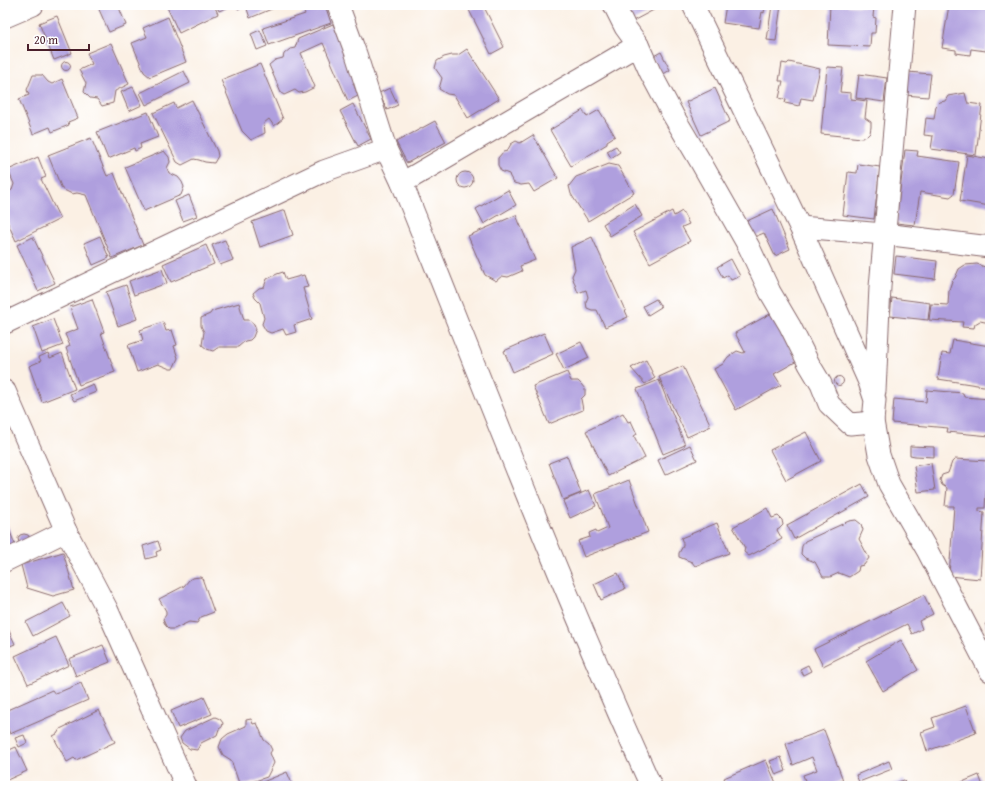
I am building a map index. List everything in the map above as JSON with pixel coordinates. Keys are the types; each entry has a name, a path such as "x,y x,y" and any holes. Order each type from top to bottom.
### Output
{"street":[{"path":"5,18 33,5"},
{"path":"338,5 356,54 386,149 402,183 552,556 651,786"},
{"path":"614,5 625,27 638,45 650,72 673,115 749,247 770,292 821,384 829,404 850,424 873,421"},
{"path":"693,5 800,227 869,382 874,400"},
{"path":"905,5 884,234 873,421 879,455 889,484 927,550 990,671"},
{"path":"402,183 638,45"},
{"path":"5,323 324,171 386,149"},
{"path":"800,227 884,234 990,247"},
{"path":"5,391 66,531 107,609 186,786"},
{"path":"5,561 66,531"}],"building":[{"path":"97,5 118,5 126,25 109,32"},
{"path":"166,5 214,5 218,14 179,33"},
{"path":"216,5 228,5 229,7 219,11"},
{"path":"237,5 281,5 250,18 246,6 238,9"},
{"path":"301,5 325,5 331,23 269,45 263,28 305,14"},
{"path":"478,5 483,5 504,47 491,54 469,10"},
{"path":"622,5 663,5 631,22"},
{"path":"726,5 765,5 759,28 723,23"},
{"path":"772,5 781,5 776,41 767,40"},
{"path":"830,5 874,7 873,17 876,18 875,33 871,33 870,47 828,45"},
{"path":"949,5 990,5 990,22 986,51 971,49 970,55 956,53 956,50 942,48"},
{"path":"57,16 72,53 54,60 39,23"},
{"path":"168,17 186,62 150,77 144,72 132,43 147,37 143,28"},
{"path":"333,24 356,80 353,83 358,96 348,101 323,43 301,53 315,87 305,92 299,93 295,90 284,95 281,93 269,65 275,60 283,58 284,54 290,49 295,48 298,39"},
{"path":"260,30 267,46 257,50 251,34"},
{"path":"111,43 129,84 115,91 113,103 102,106 97,99 90,98 84,92 86,83 79,70 92,64 87,53"},
{"path":"467,49 499,99 468,118 454,95 447,94 439,89 442,78 435,68 437,61 444,57 458,55"},
{"path":"661,52 670,70 662,75 652,57"},
{"path":"64,62 68,62 70,66 68,70 64,70 62,68 62,64"},
{"path":"789,62 820,69 813,100 801,98 799,106 785,103 786,100 779,98 783,81 779,81 782,63 787,64"},
{"path":"260,64 283,119 274,126 269,119 264,123 265,133 251,140 242,131 221,80"},
{"path":"827,67 843,68 840,92 851,93 851,99 867,101 865,118 871,122 871,127 870,133 867,136 862,138 821,134"},
{"path":"184,71 190,83 146,105 140,93"},
{"path":"908,72 931,74 928,97 905,95"},
{"path":"859,74 887,78 884,102 856,98"},
{"path":"33,75 42,75 52,84 62,79 78,118 68,122 69,125 52,132 50,127 33,134 19,99 29,95 27,90"},
{"path":"133,87 142,105 129,111 121,92"},
{"path":"390,88 398,105 387,110 379,93"},
{"path":"715,88 730,121 701,135 686,102"},
{"path":"965,93 968,103 982,105 976,155 931,149 933,136 924,135 926,118 934,119 936,106 940,102 945,101 948,96"},
{"path":"192,100 217,151 218,156 214,163 194,159 182,165 177,162 153,113 174,103 176,108"},
{"path":"353,104 371,139 358,146 340,111"},
{"path":"583,110 587,117 599,110 615,136 607,141 607,144 571,166 550,130"},
{"path":"148,112 158,137 140,144 141,148 135,151 134,148 108,159 97,132"},
{"path":"435,121 446,142 407,163 396,142"},
{"path":"533,135 558,178 534,192 529,184 521,185 514,183 509,174 501,171 498,165 498,158 503,152 507,151 511,144 516,141 520,143"},
{"path":"91,138 107,176 114,173 143,245 112,258 86,195 77,193 72,194 62,189 48,155"},
{"path":"616,146 620,152 611,158 607,151"},
{"path":"905,150 918,151 917,156 959,162 954,194 950,197 920,192 915,225 896,223"},
{"path":"164,151 169,157 170,162 167,168 169,173 178,177 184,187 181,195 144,211 125,167"},
{"path":"967,155 990,159 990,206 960,201"},
{"path":"38,157 46,177 41,179 60,219 16,241 5,217 5,194 12,190 14,184 8,170"},
{"path":"609,164 618,166 634,193 588,221 571,194 569,186 576,177"},
{"path":"858,164 880,167 874,219 843,215 848,172 857,173"},
{"path":"462,172 468,172 473,177 471,186 468,188 462,188 457,183 457,177"},
{"path":"508,190 516,205 484,224 476,209"},
{"path":"189,195 197,216 183,221 175,201"},
{"path":"635,204 642,216 610,236 603,224"},
{"path":"773,209 790,249 775,256 764,233 754,237 747,221"},
{"path":"285,210 293,235 260,247 252,222"},
{"path":"672,211 674,216 682,211 689,224 682,227 690,241 650,263 633,232"},
{"path":"516,215 535,260 520,266 522,271 508,277 502,276 496,281 485,275 468,236"},
{"path":"100,236 109,258 93,265 84,243"},
{"path":"33,237 55,283 38,291 17,245"},
{"path":"592,237 628,317 605,327 597,310 587,308 586,302 588,297 586,290 578,293 572,276 575,269 571,247"},
{"path":"225,240 233,260 220,265 212,245"},
{"path":"206,245 214,264 171,282 163,264"},
{"path":"896,256 937,261 935,279 894,274"},
{"path":"731,259 740,276 731,280 728,275 723,278 717,267"},
{"path":"977,264 990,269 990,323 980,321 975,324 974,328 962,327 963,322 929,320 931,304 948,305 949,290 959,269 965,265"},
{"path":"162,269 167,283 134,295 129,281"},
{"path":"283,272 286,280 304,275 308,287 303,288 312,319 294,325 296,332 286,335 283,329 271,333 266,331 262,324 264,318 260,303 255,298 253,293 259,288 264,287 267,279"},
{"path":"126,285 137,319 118,326 106,292"},
{"path":"892,298 930,303 928,320 890,316"},
{"path":"92,299 104,332 101,333 115,372 79,385 66,348 70,346 65,334 78,329 70,307"},
{"path":"656,299 661,307 648,315 643,306"},
{"path":"239,303 244,320 249,320 254,324 256,329 253,337 238,347 219,347 213,351 207,349 202,345 204,332 201,326 201,318 210,314 212,311"},
{"path":"772,313 797,361 774,374 781,385 736,410 714,369 723,364 728,357 737,351 743,353 745,352 735,333"},
{"path":"53,319 63,345 42,353 33,327"},
{"path":"163,322 166,331 172,330 177,345 174,346 178,358 173,369 158,364 137,372 128,345 143,340 140,330"},
{"path":"544,333 553,354 513,372 504,351"},
{"path":"953,340 990,346 990,387 938,379 942,353 950,354"},
{"path":"581,342 589,358 564,370 556,354"},
{"path":"48,353 50,358 62,353 75,389 42,402 29,366 41,361 39,357"},
{"path":"646,360 655,378 645,384 631,368"},
{"path":"683,366 711,426 687,437 659,377"},
{"path":"567,372 571,381 578,381 585,389 585,395 581,399 583,410 549,424 533,386"},
{"path":"837,377 841,377 843,381 841,385 837,385 835,383 835,379"},
{"path":"659,380 685,445 663,454 637,389"},
{"path":"93,384 96,392 74,401 70,394"},
{"path":"927,390 963,393 964,397 990,399 990,436 947,432 948,428 892,423 894,399 926,402"},
{"path":"623,413 628,422 631,421 637,434 634,436 645,458 608,476 586,431"},
{"path":"806,432 821,461 786,480 770,450"},
{"path":"690,445 697,460 665,475 658,460"},
{"path":"910,446 934,447 934,457 910,455"},
{"path":"567,456 581,493 563,500 549,463"},
{"path":"955,459 988,461 985,508 979,508 979,511 984,512 980,579 949,576 954,506 945,506 947,488 942,485 940,480 942,475 948,473 952,462"},
{"path":"931,463 935,490 918,492 914,466"},
{"path":"629,480 648,532 584,557 578,541 590,537 589,533 596,530 597,533 608,528 595,494"},
{"path":"862,484 869,497 794,539 787,525"},
{"path":"589,490 596,506 570,518 563,501"},
{"path":"767,508 772,518 778,516 782,520 783,525 777,530 782,539 749,556 744,552 745,548 733,527"},
{"path":"5,519 16,547 5,551"},
{"path":"856,520 861,524 863,530 859,539 869,558 864,565 859,566 858,571 849,577 839,573 830,577 823,577 815,562 805,558 801,554 802,546 805,541 849,521"},
{"path":"717,523 729,553 695,566 692,562 679,557 679,553 683,546 681,538"},
{"path":"20,535 28,535 30,539 19,544 18,538"},
{"path":"158,541 161,550 156,552 157,556 146,559 143,546"},
{"path":"63,552 74,590 53,596 27,588 21,565"},
{"path":"618,573 625,589 601,600 594,584"},
{"path":"192,578 202,578 214,612 201,617 197,623 189,622 174,629 169,629 163,619 166,615 166,611 159,599 184,586"},
{"path":"924,595 933,614 919,621 922,629 912,634 907,624 823,666 814,649"},
{"path":"5,603 7,609 6,620 5,620"},
{"path":"63,603 70,616 33,636 26,622"},
{"path":"5,622 15,644 5,648"},
{"path":"990,622 990,634 985,624"},
{"path":"56,637 69,665 28,684 15,656"},
{"path":"901,640 918,670 883,691 866,661"},
{"path":"103,645 110,662 76,676 69,659"},
{"path":"808,665 811,671 803,675 800,669"},
{"path":"81,683 88,700 10,734 5,721 5,711 52,690 55,694"},
{"path":"204,697 212,714 178,728 171,711"},
{"path":"966,706 976,733 927,751 921,732 935,727 932,718"},
{"path":"99,710 115,742 76,760 74,758 67,762 53,736 57,734 60,729"},
{"path":"215,717 220,719 223,723 217,735 201,743 197,750 190,749 182,743 180,738 185,731"},
{"path":"251,719 253,724 257,723 264,740 269,744 272,750 270,753 274,763 267,777 240,786 231,760 223,755 219,747 222,739 228,734 246,726 246,720"},
{"path":"824,730 843,780 828,786 807,786 803,775 817,770 812,757 793,765 786,744"},
{"path":"24,735 27,743 19,747 15,738"},
{"path":"16,747 27,771 5,781 5,752"},
{"path":"781,757 786,771 776,775 770,761"},
{"path":"766,760 776,783 782,786 727,786 724,778"},
{"path":"889,761 892,769 859,782 856,775"},
{"path":"287,772 293,786 253,786"},
{"path":"979,775 983,786 953,786"},
{"path":"904,780 906,786 886,786"}]}
